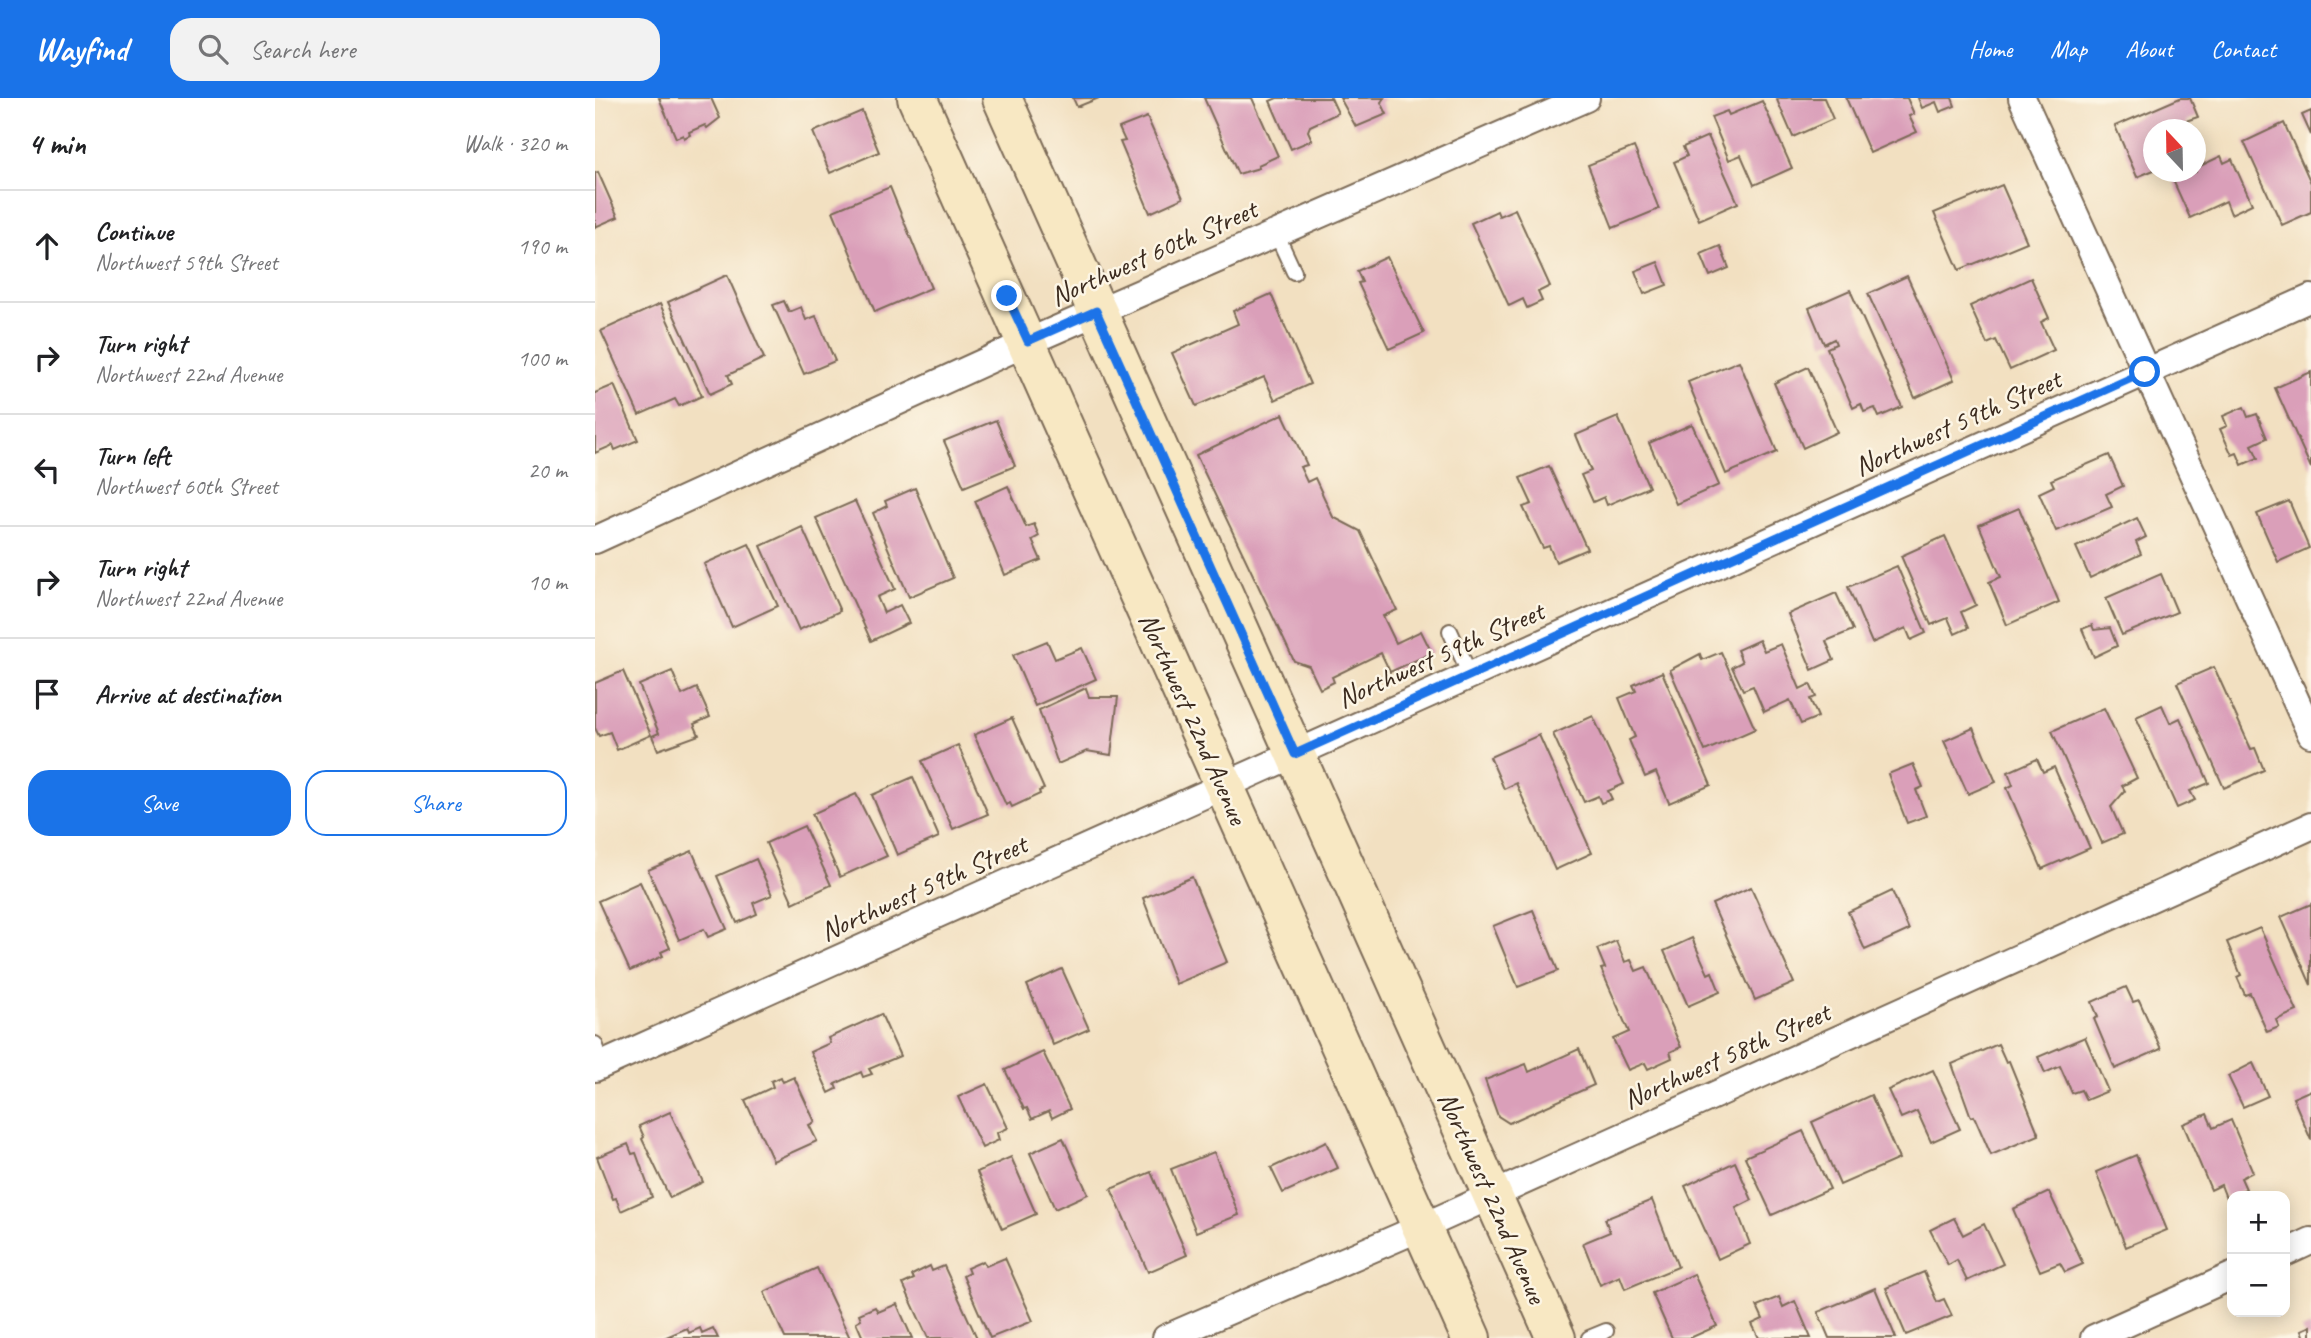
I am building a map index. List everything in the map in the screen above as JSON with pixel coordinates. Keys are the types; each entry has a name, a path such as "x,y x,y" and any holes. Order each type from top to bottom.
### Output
{"main road":[{"name":"Northwest 22nd Avenue","path":"917,98 1028,341 1471,1338"},
{"name":"Northwest 22nd Avenue","path":"1002,98 1556,1338"}],"street":[{"name":"Northwest 60th Street","path":"595,540 1028,341 1586,98"},
{"path":"2022,98 2311,734"},
{"name":"Northwest 59th Street","path":"598,1059 1225,788 1295,754 2311,298"},
{"name":"Northwest 58th Street","path":"1166,1338 1422,1227 2311,826"},
{"path":"2290,1251 2311,1241"},
{"path":"2094,1338 2227,1278"}],"lane":[{"path":"1276,233 1294,272"},
{"path":"1450,631 1471,675"},
{"path":"1589,1338 1606,1331"}],"building":[{"path":"659,98 711,98 720,118 707,128 705,125 689,132 690,135 684,138 683,135 676,138"},
{"path":"1073,98 1099,98 1077,107"},
{"path":"1204,98 1252,98 1278,156 1258,165 1259,168 1238,174"},
{"path":"1277,98 1331,98 1338,113 1310,126 1308,131 1312,140 1291,149 1270,101"},
{"path":"1340,98 1384,98 1381,102 1387,114 1356,127"},
{"path":"1824,98 1833,119 1793,137 1777,100"},
{"path":"1846,98 1907,98 1914,114 1909,116 1917,132 1870,153"},
{"path":"1918,98 1952,98 1955,106 1940,112 1936,102 1922,108"},
{"path":"2180,98 2190,98 2198,117 2143,119 2143,175 2137,177 2115,126"},
{"path":"1762,101 1792,168 1754,185 1741,155 1729,160 1711,117 1727,111 1729,115"},
{"path":"862,111 879,152 830,173 813,132"},
{"path":"2311,111 2311,135 2302,115"},
{"path":"1147,117 1183,198 1150,213 1120,142 1125,141 1119,128"},
{"path":"2284,123 2311,183 2311,212 2282,225 2244,142"},
{"path":"1708,136 1738,203 1699,220 1674,162 1687,156 1683,147"},
{"path":"1634,147 1659,209 1613,228 1588,165"},
{"path":"2221,156 2224,163 2232,159 2252,204 2231,214 2226,201 2190,218 2174,182 2206,182 2206,163"},
{"path":"598,172 618,217 595,227 595,173"},
{"path":"2002,185 2027,242 1959,270 1934,213"},
{"path":"890,187 931,288 875,312 833,211"},
{"path":"1515,209 1550,286 1538,292 1542,301 1527,308 1523,299 1509,306 1471,223 1497,211 1499,216"},
{"path":"1720,246 1729,268 1710,276 1701,254"},
{"path":"1387,257 1424,333 1389,349 1358,283 1362,282 1357,271"},
{"path":"1658,262 1667,285 1644,294 1635,271"},
{"path":"727,275 764,358 728,375 732,384 710,394 668,302"},
{"path":"1907,276 1954,380 1915,398 1868,294"},
{"path":"2031,278 2049,318 2041,322 2054,350 2010,370 1996,340 1987,344 1970,306"},
{"path":"1850,290 1902,407 1879,417 1875,408 1864,412 1861,404 1853,408 1827,348 1836,344 1834,339 1824,344 1809,308"},
{"path":"1271,294 1310,384 1275,400 1264,377 1196,406 1172,353 1238,324 1233,311"},
{"path":"784,301 789,312 801,307 806,320 816,316 835,361 804,374 773,305"},
{"path":"660,304 702,396 679,406 675,399 639,415 601,331"},
{"path":"1739,361 1777,452 1726,474 1688,382"},
{"path":"1808,367 1837,432 1803,448 1774,383"},
{"path":"2311,372 2311,468 2275,388"},
{"path":"614,385 638,440 615,450 613,445 595,453 595,393"},
{"path":"2244,407 2248,417 2257,414 2267,438 2252,445 2258,458 2242,465 2237,453 2232,455 2220,429 2227,426 2223,416"},
{"path":"1283,414 1307,465 1300,467 1307,482 1315,478 1333,517 1360,531 1397,610 1383,616 1396,643 1421,631 1432,653 1390,672 1381,653 1332,677 1334,682 1320,689 1309,666 1294,661 1196,455"},
{"path":"1618,417 1649,487 1607,505 1604,497 1593,502 1581,475 1591,471 1576,435"},
{"path":"996,420 1015,466 964,487 944,441"},
{"path":"1692,424 1719,485 1676,504 1649,443"},
{"path":"2109,455 2123,486 2106,494 2112,507 2056,531 2039,493 2054,486 2051,480"},
{"path":"1549,466 1587,549 1556,562 1549,546 1543,548 1523,507 1532,504 1520,478"},
{"path":"1008,486 1026,527 1034,524 1039,536 1032,540 1041,560 1005,575 975,501"},
{"path":"915,488 953,578 909,597 873,513 887,506 885,501"},
{"path":"855,501 895,589 877,597 884,613 900,605 909,623 871,641 816,518"},
{"path":"2289,501 2309,548 2278,562 2257,514"},
{"path":"2019,508 2059,602 2007,625 1989,582 2001,577 1979,525"},
{"path":"2137,518 2146,537 2136,542 2141,554 2090,578 2076,547"},
{"path":"802,527 840,611 799,630 761,546"},
{"path":"1945,536 1976,605 1961,612 1968,628 1955,634 1948,618 1931,625 1901,556"},
{"path":"749,544 778,606 732,627 704,564"},
{"path":"1897,566 1926,633 1911,640 1906,628 1872,643 1848,587"},
{"path":"2161,574 2177,612 2122,635 2106,598"},
{"path":"1836,593 1853,630 1826,641 1834,660 1812,670 1788,614"},
{"path":"2092,625 2094,630 2110,628 2117,646 2094,657 2082,629"},
{"path":"1759,640 1764,651 1781,644 1800,689 1810,684 1816,697 1810,699 1818,717 1801,724 1790,700 1764,712 1753,686 1743,690 1732,667 1742,662 1737,650"},
{"path":"1047,641 1055,659 1082,648 1096,679 1035,706 1013,655"},
{"path":"1721,652 1755,729 1705,751 1670,670 1700,654 1702,660"},
{"path":"2214,667 2251,749 2255,748 2264,770 2224,788 2177,683"},
{"path":"623,671 651,735 617,750 610,732 599,736 595,728 595,683"},
{"path":"672,671 682,695 697,688 710,717 694,724 699,735 658,750 652,736 659,733 639,685"},
{"path":"1662,672 1711,785 1669,803 1656,772 1645,777 1629,740 1635,737 1619,698 1636,691 1633,685"},
{"path":"1086,688 1089,697 1118,697 1111,755 1087,751 1058,764 1039,710"},
{"path":"2162,705 2170,723 2180,718 2209,783 2190,791 2195,800 2177,808 2136,717"},
{"path":"2104,708 2137,778 2122,786 2125,791 2111,807 2123,834 2102,843 2052,731"},
{"path":"1593,716 1624,784 1608,791 1612,799 1601,803 1598,796 1584,802 1553,734"},
{"path":"1012,718 1044,789 1039,791 1040,794 1012,807 1010,803 1006,805 974,735"},
{"path":"1973,728 1996,782 1968,794 1944,741"},
{"path":"1539,735 1592,853 1555,870 1516,783 1504,789 1490,757"},
{"path":"958,745 988,814 953,829 922,761"},
{"path":"2037,759 2043,772 2054,767 2090,848 2042,869 2007,788 2013,785 2008,772"},
{"path":"1913,764 1923,787 1916,790 1926,816 1907,823 1888,774"},
{"path":"913,777 939,837 897,855 872,795"},
{"path":"856,794 887,856 840,877 812,814"},
{"path":"804,826 831,885 793,903 766,843"},
{"path":"692,851 727,929 708,937 704,929 679,940 648,870"},
{"path":"756,859 772,895 753,903 757,914 737,923 717,876"},
{"path":"1192,877 1227,962 1176,984 1143,898"},
{"path":"640,882 670,948 661,952 663,956 630,971 598,901"},
{"path":"1751,887 1794,983 1755,1000 1712,904"},
{"path":"1892,891 1909,930 1865,950 1848,912"},
{"path":"2311,904 2311,985 2281,917"},
{"path":"1533,910 1558,971 1518,987 1493,926"},
{"path":"2260,928 2297,1011 2276,1020 2279,1027 2267,1032 2250,993 2245,995 2237,977 2241,975 2227,942"},
{"path":"1692,938 1708,974 1712,972 1720,992 1688,1006 1664,951"},
{"path":"1616,941 1625,962 1631,960 1636,971 1646,967 1681,1047 1670,1052 1672,1058 1648,1069 1645,1063 1628,1070 1613,1039 1629,1032 1601,969 1605,968 1597,949"},
{"path":"1062,969 1089,1029 1053,1045 1027,985"},
{"path":"2126,987 2133,1002 2139,1000 2161,1049 2115,1069 2094,1019 2098,1017 2092,1002"},
{"path":"881,1014 900,1056 869,1069 872,1074 863,1077 861,1072 835,1084 837,1089 829,1093 810,1052 830,1043 828,1038"},
{"path":"2085,1037 2108,1091 2086,1100 2081,1090 2072,1093 2060,1066 2045,1073 2038,1057"},
{"path":"1998,1044 2006,1062 2009,1061 2039,1135 1991,1155 1974,1116 1971,1117 1952,1064"},
{"path":"1579,1049 1594,1085 1509,1123 1498,1116 1485,1080 1526,1064 1529,1072"},
{"path":"1043,1052 1070,1109 1052,1118 1049,1111 1032,1119 1027,1108 1024,1109 1005,1070"},
{"path":"2253,1063 2268,1096 2243,1107 2228,1076"},
{"path":"1933,1070 1960,1129 1931,1142 1917,1111 1901,1118 1888,1090"},
{"path":"781,1077 783,1082 794,1077 815,1122 809,1125 817,1141 773,1161 745,1100 773,1087 771,1081"},
{"path":"987,1084 1008,1128 997,1133 999,1140 982,1148 958,1097"},
{"path":"2311,1090 2311,1140 2293,1098"},
{"path":"1871,1095 1899,1159 1840,1185 1812,1122"},
{"path":"670,1112 703,1182 670,1198 642,1139 644,1137 639,1126"},
{"path":"2207,1114 2213,1128 2231,1120 2253,1172 2241,1178 2246,1189 2227,1191 2226,1198 2221,1185 2211,1190 2183,1124"},
{"path":"1803,1131 1830,1189 1772,1215 1745,1157"},
{"path":"1063,1138 1088,1194 1055,1209 1030,1153"},
{"path":"1326,1142 1338,1168 1283,1193 1271,1168"},
{"path":"628,1144 632,1154 636,1153 652,1197 621,1211 616,1198 613,1199 597,1157"},
{"path":"1214,1152 1239,1215 1196,1232 1171,1169"},
{"path":"2136,1155 2167,1230 2126,1247 2096,1172"},
{"path":"1011,1157 1036,1214 1002,1229 977,1172"},
{"path":"1735,1162 1752,1200 1736,1208 1750,1244 1718,1259 1685,1186"},
{"path":"1151,1172 1187,1255 1148,1272 1111,1189"},
{"path":"2049,1192 2083,1264 2065,1272 2060,1263 2040,1271 2013,1209"},
{"path":"1652,1200 1678,1267 1625,1289 1620,1276 1600,1285 1583,1243 1610,1232 1605,1219"},
{"path":"1954,1218 1963,1235 1984,1224 2003,1264 1967,1281 1957,1260 1948,1265 1930,1230"},
{"path":"1005,1258 1033,1321 990,1338 963,1276 969,1273 967,1268 983,1261 986,1266"},
{"path":"930,1266 932,1271 944,1266 977,1338 928,1338 903,1284 914,1279 912,1275"},
{"path":"817,1268 850,1338 785,1338 764,1292"},
{"path":"1924,1272 1937,1302 1944,1299 1952,1316 1906,1335 1886,1288"},
{"path":"1694,1274 1717,1326 1690,1338 1672,1338 1652,1293"},
{"path":"1875,1288 1896,1338 1829,1338 1818,1312"},
{"path":"1779,1297 1783,1307 1795,1301 1811,1338 1759,1338 1752,1324 1763,1319 1757,1306"},
{"path":"897,1304 912,1338 863,1338 856,1322 861,1319 859,1314 875,1307 878,1312"},
{"path":"2311,1326 2311,1338 2305,1338 2302,1330"},
{"path":"687,1328 689,1333 700,1328 702,1333 713,1328 718,1338 664,1338"}],"route":[{"path":"1007,296 1028,341 1096,311 1295,754 2145,372"}]}
